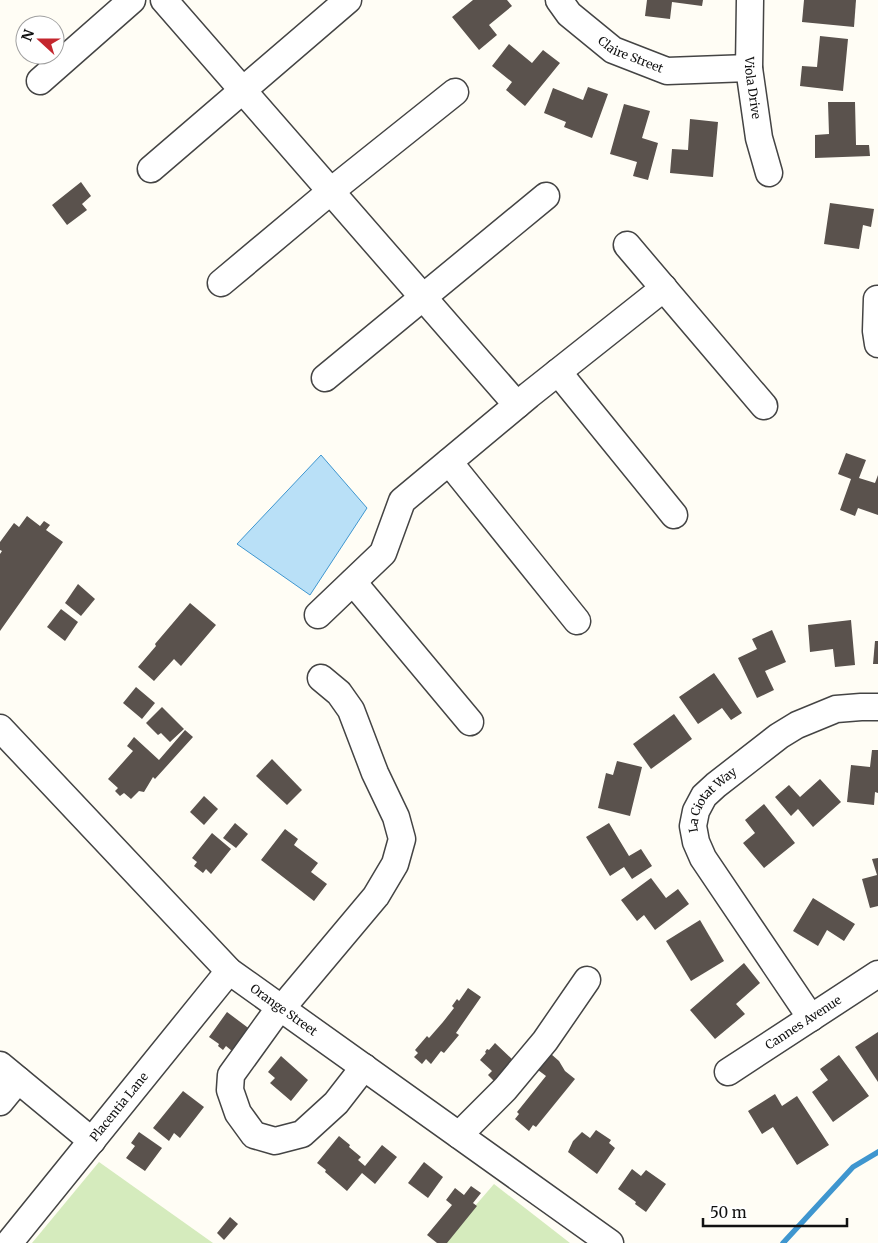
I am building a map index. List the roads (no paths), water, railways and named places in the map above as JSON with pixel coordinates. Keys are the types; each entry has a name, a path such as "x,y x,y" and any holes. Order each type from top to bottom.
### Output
{"street":[{"path":"40,80 132,0"},
{"path":"164,0 517,405"},
{"path":"151,169 348,0"},
{"name":"Claire Street","path":"560,0 570,14 613,50 667,71 749,68"},
{"name":"Viola Drive","path":"750,0 749,68 760,138 769,173"},
{"path":"221,283 331,191 455,92"},
{"path":"325,378 546,196"},
{"path":"627,245 764,406"},
{"path":"318,614 383,553 402,501 517,405 664,288"},
{"path":"877,299 876,331 878,344"},
{"path":"558,372 674,515"},
{"path":"449,462 577,621"},
{"path":"353,582 470,722"},
{"path":"320,678 339,693 351,710 375,773 396,817 402,839 395,864 376,896 281,1008 230,1075 230,1090 238,1113 254,1135 274,1140 302,1134 336,1103 364,1067"},
{"name":"La Ciotat Way","path":"810,1018 703,858 696,842 694,826 696,811 704,796 716,785 796,725 836,709 878,707"},
{"name":"Orange Street","path":"0,728 229,971 610,1243"},
{"name":"Placentia Lane","path":"9,1243 229,971"},
{"name":"Cannes Avenue","path":"728,1072 878,974"},
{"path":"459,1135 505,1088 545,1041 587,980"},
{"path":"0,1102 9,1072 92,1141"}],"water":[{"path":"321,455 367,508 310,595 237,544"}],"waterway":[{"path":"783,1243 853,1167 878,1152"}]}
